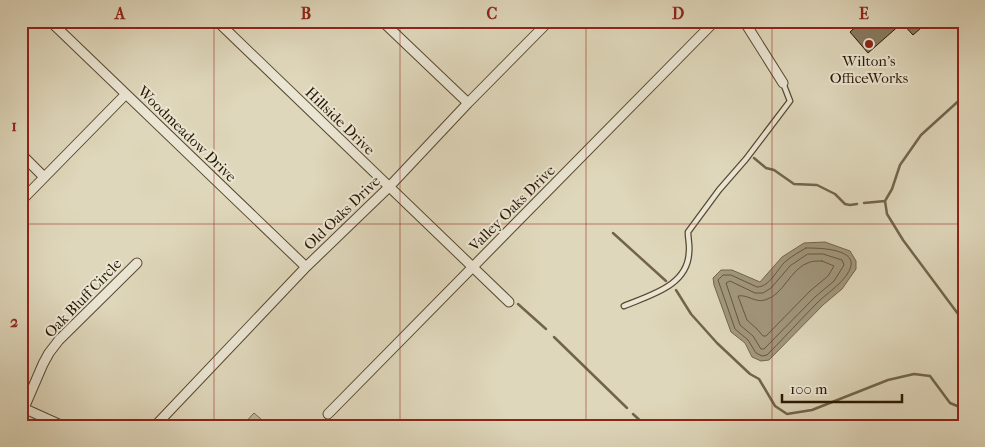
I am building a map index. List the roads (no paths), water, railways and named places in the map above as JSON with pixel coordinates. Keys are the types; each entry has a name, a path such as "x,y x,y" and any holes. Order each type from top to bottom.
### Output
{"street":[{"name":"Woodmeadow Drive","path":"50,21 306,267"},
{"name":"Hillside Drive","path":"217,21 509,302"},
{"path":"382,21 468,103"},
{"name":"Valley Oaks Drive","path":"328,414 716,21"},
{"path":"744,21 783,83"},
{"name":"Old Oaks Drive","path":"155,426 306,267 389,187 545,23"},
{"path":"21,201 125,94"},
{"path":"21,154 44,177"},
{"name":"Oak Bluff Circle","path":"23,407 49,353 137,263"},
{"path":"23,407 63,426"}],"lane":[{"path":"624,306 668,288 684,272 690,253 688,232 790,101 783,83"}],"water":[{"path":"825,242 850,251 856,261 856,269 842,289 823,305 769,360 761,361 752,357 745,343 731,332 713,278 721,270 732,270 760,282 782,257 804,243"}],"waterway":[{"path":"964,96 921,135 900,165 892,189 885,201 887,214 903,240 964,322"},
{"path":"754,158 766,168 774,170 794,184 817,185 835,194 845,204 857,204"},
{"path":"864,203 885,201"},
{"path":"613,233 666,281"},
{"path":"676,290 691,314 717,343 750,374 759,379 775,406 787,414 812,410 888,380 914,374 930,376 950,403 962,408 964,419"},
{"path":"518,304 546,329"},
{"path":"554,337 627,408"},
{"path":"633,414 646,426"},
{"path":"960,426 964,421"}],"place":[{"name":"Wilton's OfficeWorks","path":"869,44"}]}
